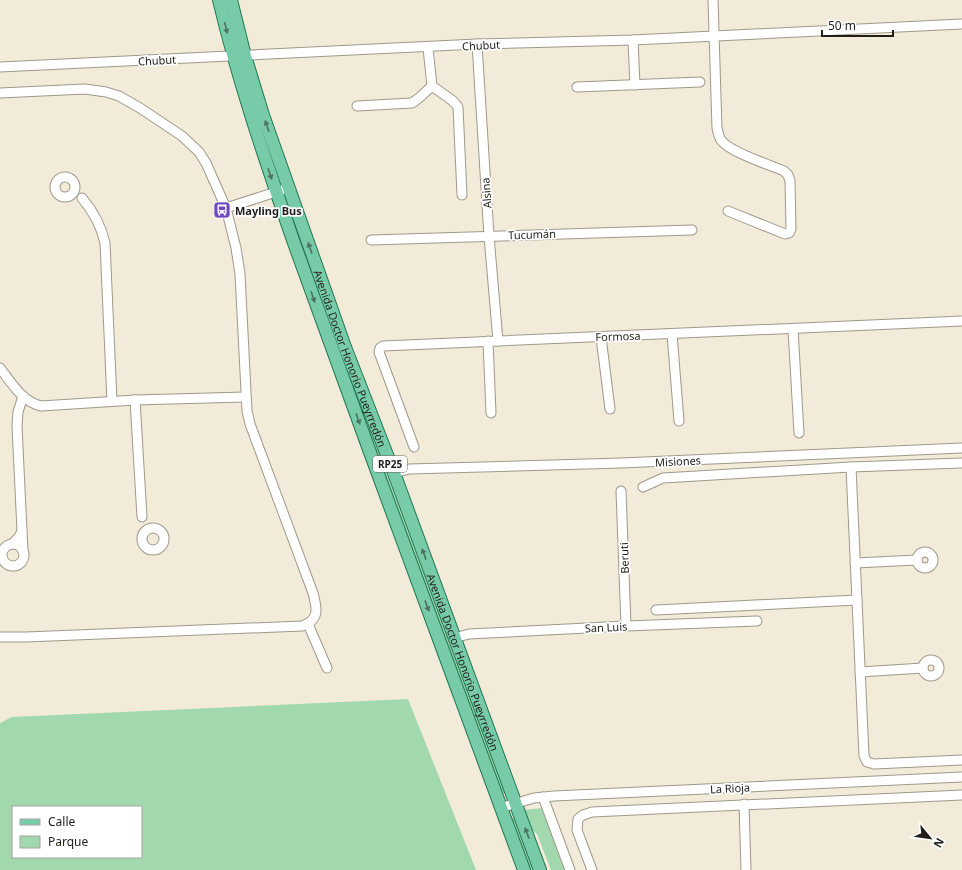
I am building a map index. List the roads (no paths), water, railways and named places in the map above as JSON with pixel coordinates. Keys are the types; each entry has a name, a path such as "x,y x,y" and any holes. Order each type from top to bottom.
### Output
{"main road":[{"name":"Avenida Doctor Honorio Pueyrredón","path":"219,0 249,113 276,192 331,346 440,638 500,808 524,870"},
{"name":"Avenida Doctor Honorio Pueyrredón","path":"231,0 245,56 264,115 345,347 394,473 540,870"}],"street":[{"path":"713,0 717,128 719,136 721,141 732,149 784,171 788,175 790,181 791,229 789,233 785,234 728,211"},
{"name":"Chubut","path":"0,68 428,48 477,44 633,40 962,24"},
{"path":"633,40 635,85"},
{"name":"Alsina","path":"477,44 489,236 498,341"},
{"path":"428,48 432,86 453,101 458,107 462,195"},
{"path":"578,86 700,82"},
{"path":"357,106 412,103 432,86"},
{"path":"0,93 85,89 106,92 119,96 182,136 199,152 206,163 226,208 236,248 240,274 245,397 250,424 317,607 316,615 308,624 302,626 145,631 26,637 0,636"},
{"path":"82,198 62,196 55,189 56,183 60,178 67,177 72,180 102,230 105,243 112,402"},
{"path":"68,196 73,192 75,186"},
{"path":"226,208 289,188"},
{"name":"Tucumán","path":"371,240 692,230"},
{"name":"Formosa","path":"414,447 379,352 380,348 383,346 962,321"},
{"path":"794,329 799,433"},
{"path":"672,334 679,421"},
{"path":"602,337 610,409"},
{"path":"488,341 491,413"},
{"path":"0,368 23,396 29,401 41,406 135,400 245,397"},
{"path":"22,531 19,537 12,544 6,546 4,549 2,556 5,562 11,565 18,564 23,558 23,552 22,531 17,426 18,412 23,396"},
{"path":"135,400 143,544 148,549 152,550 159,548 163,543 163,536 159,531 145,522 142,517"},
{"name":"Misiones","path":"394,473 409,469 621,463 962,448"},
{"path":"643,487 664,478 851,467 962,463"},
{"path":"851,467 864,756 867,762 874,764 962,760"},
{"name":"Beruti","path":"621,491 626,626"},
{"path":"142,537 146,531 153,528"},
{"path":"12,544 19,546 23,552"},
{"path":"855,563 917,560"},
{"path":"656,610 857,600"},
{"name":"San Luis","path":"454,638 469,634 757,621"},
{"path":"308,624 327,668"},
{"path":"860,672 923,668"},
{"name":"La Rioja","path":"500,808 534,798 543,797 962,777"},
{"path":"592,870 577,830 578,819 583,815 592,812 962,795"},
{"path":"543,797 570,870"},
{"path":"744,804 746,870"}],"place":[{"name":"Mayling Bus","path":"222,210"}]}
